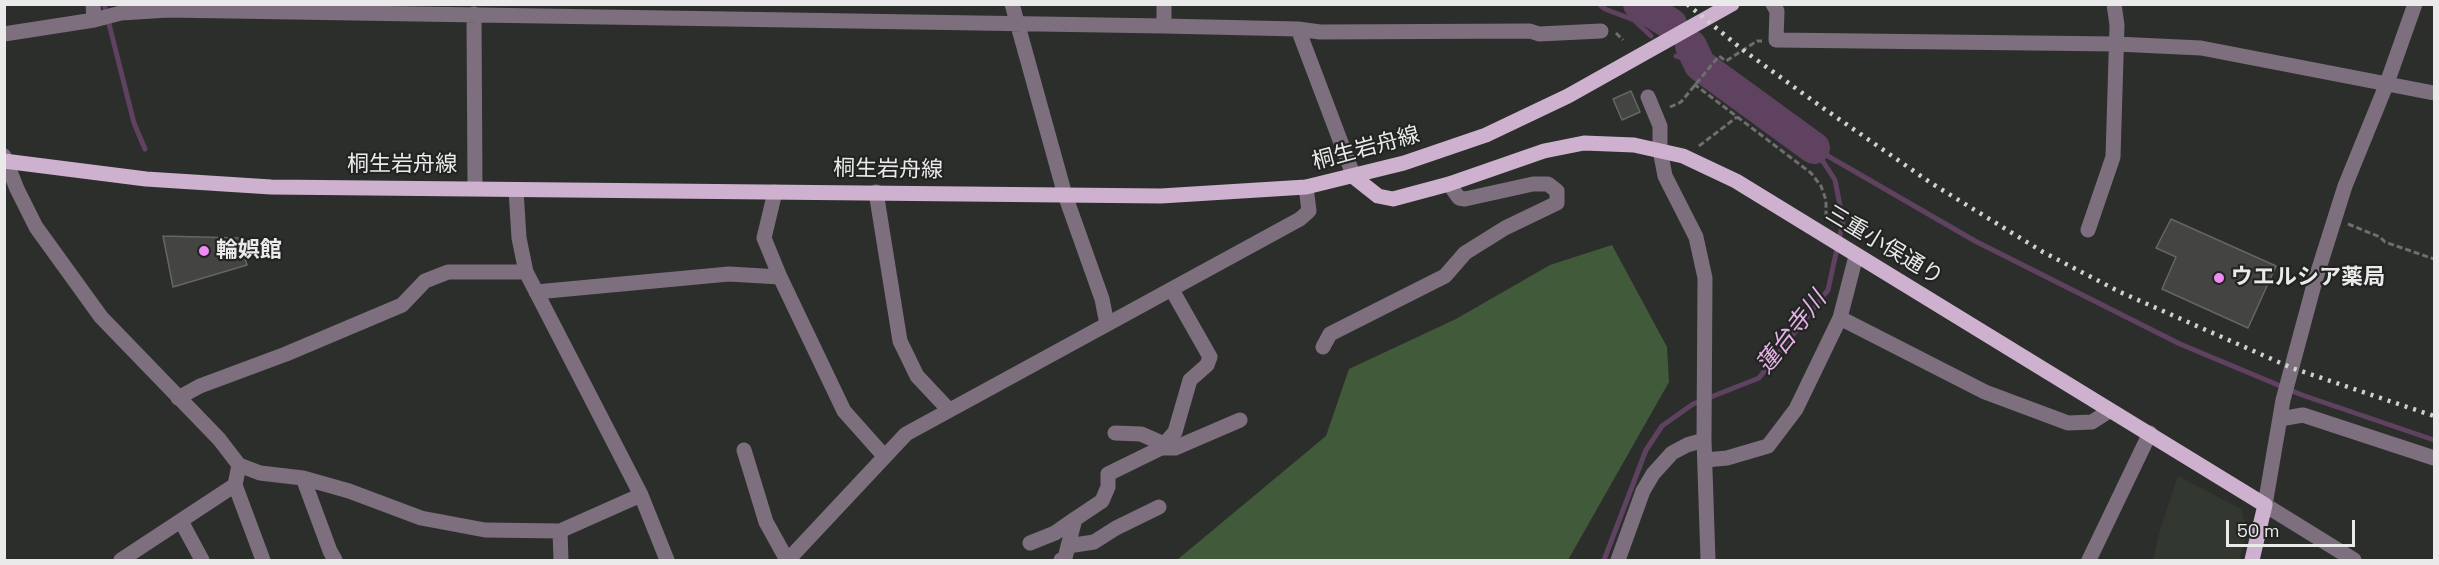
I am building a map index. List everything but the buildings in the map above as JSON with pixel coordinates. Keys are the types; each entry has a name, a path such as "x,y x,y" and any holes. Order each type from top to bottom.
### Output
{"main road":[{"name":"桐生岩舟線","path":"5,159 106,175 204,184 271,187 1161,196 1306,188 1354,177 1444,151 1496,131 1568,96 1728,7"},
{"name":"三重小俣通り","path":"1354,177 1363,186 1384,198 1405,197 1563,146 1605,143 1660,150 1683,156 1736,181 1825,230 1852,253 2265,505"},
{"path":"2252,561 2265,505"}],"street":[{"path":"93,4 94,20"},
{"path":"1012,4 1065,195 1102,299 1107,324"},
{"path":"1164,4 1164,26"},
{"path":"1773,4 1776,11 1776,40 2116,44 2201,48 2434,93"},
{"path":"2088,230 2114,157 2117,25 2114,4"},
{"path":"2265,505 2280,419 2296,349 2333,221 2415,4"},
{"path":"4,34 168,7 414,8 474,14 746,11 1016,23 1298,29 1320,32 1530,31 1539,34 1601,31"},
{"path":"474,14 475,188"},
{"path":"1298,29 1354,177"},
{"path":"1648,97 1660,126 1660,150 1665,176 1696,237 1702,257 1707,305 1704,440 1709,560"},
{"path":"5,159 16,189 36,227 101,317 219,439 239,465 260,473 303,478 349,491 422,518 485,530 560,531 641,495"},
{"path":"1323,347 1330,334 1445,276 1465,253 1505,228 1557,203 1557,191 1548,184 1533,184 1465,199 1458,198 1449,184"},
{"path":"744,450 766,522 787,561 906,434 1300,219 1309,212 1306,188"},
{"path":"516,190 519,238 526,272 641,495 667,561"},
{"path":"775,192 764,238 780,277 844,411 885,457"},
{"path":"876,192 900,341 917,376 949,410"},
{"path":"1705,460 1727,458 1768,447 1796,409 1840,318 1852,253"},
{"path":"178,398 200,386 286,354 402,305 425,281 441,275 526,272"},
{"path":"536,292 729,274 780,277"},
{"path":"1030,543 1055,533 1102,501 1108,487 1108,474 1162,446 1175,432 1190,381 1207,365 1210,357 1172,290"},
{"path":"1840,318 1985,392 2068,423 2092,422 2102,418 2109,411"},
{"path":"2280,419 2303,415 2434,458"},
{"path":"1115,433 1141,434 1162,446 1175,448 1240,420"},
{"path":"2089,561 2150,433"},
{"path":"1618,561 1643,491 1653,474 1672,453 1704,440"},
{"path":"239,465 235,485 263,561"},
{"path":"303,478 335,561"},
{"path":"121,561 235,485"},
{"name":"三重小俣通り","path":"2265,505 2354,561"},
{"path":"1068,546 1094,542 1116,528 1159,507"},
{"path":"1061,561 1065,558 1075,519"},
{"path":"181,521 202,561"},
{"path":"560,531 561,561"}],"path":[{"path":"1670,107 1681,102 1719,56 1726,61 1757,41 1776,40"},
{"path":"1696,82 1737,117 1811,173 1821,186 1826,200 1825,230"},
{"path":"1697,147 1737,117"},
{"path":"2333,221 2349,225 2380,237 2385,242 2434,259"}],"shaded area":[{"path":"2178,476 2241,509 2247,531 2239,560 2153,560 2160,530"}],"green space":[{"path":"1612,245 1667,347 1669,382 1568,560 1177,560 1326,436 1349,369 1456,319 1550,265"}],"waterway":[{"path":"104,4 134,123 145,149"},
{"name":"蓮台寺川","path":"1599,4 1605,9 1634,20 1651,36"},
{"name":"蓮台寺川","path":"1639,4 1671,24"},
{"name":"蓮台寺川","path":"1691,46 1700,65 1814,148"},
{"name":"蓮台寺川","path":"1676,56 1700,65"},
{"path":"1814,148 1975,241 2180,344 2302,395 2434,440"},
{"name":"蓮台寺川","path":"1604,560 1646,450 1662,426 1693,404 1759,378 1828,290 1843,221 1835,180 1815,149"}],"railway":[{"path":"1687,4 1743,50 1823,108 1931,183 2043,252 2120,292 2292,368 2434,416"}],"place":[{"name":"輪娯館","path":"204,251"},
{"name":"ウエルシア薬局","path":"2219,278"}]}
